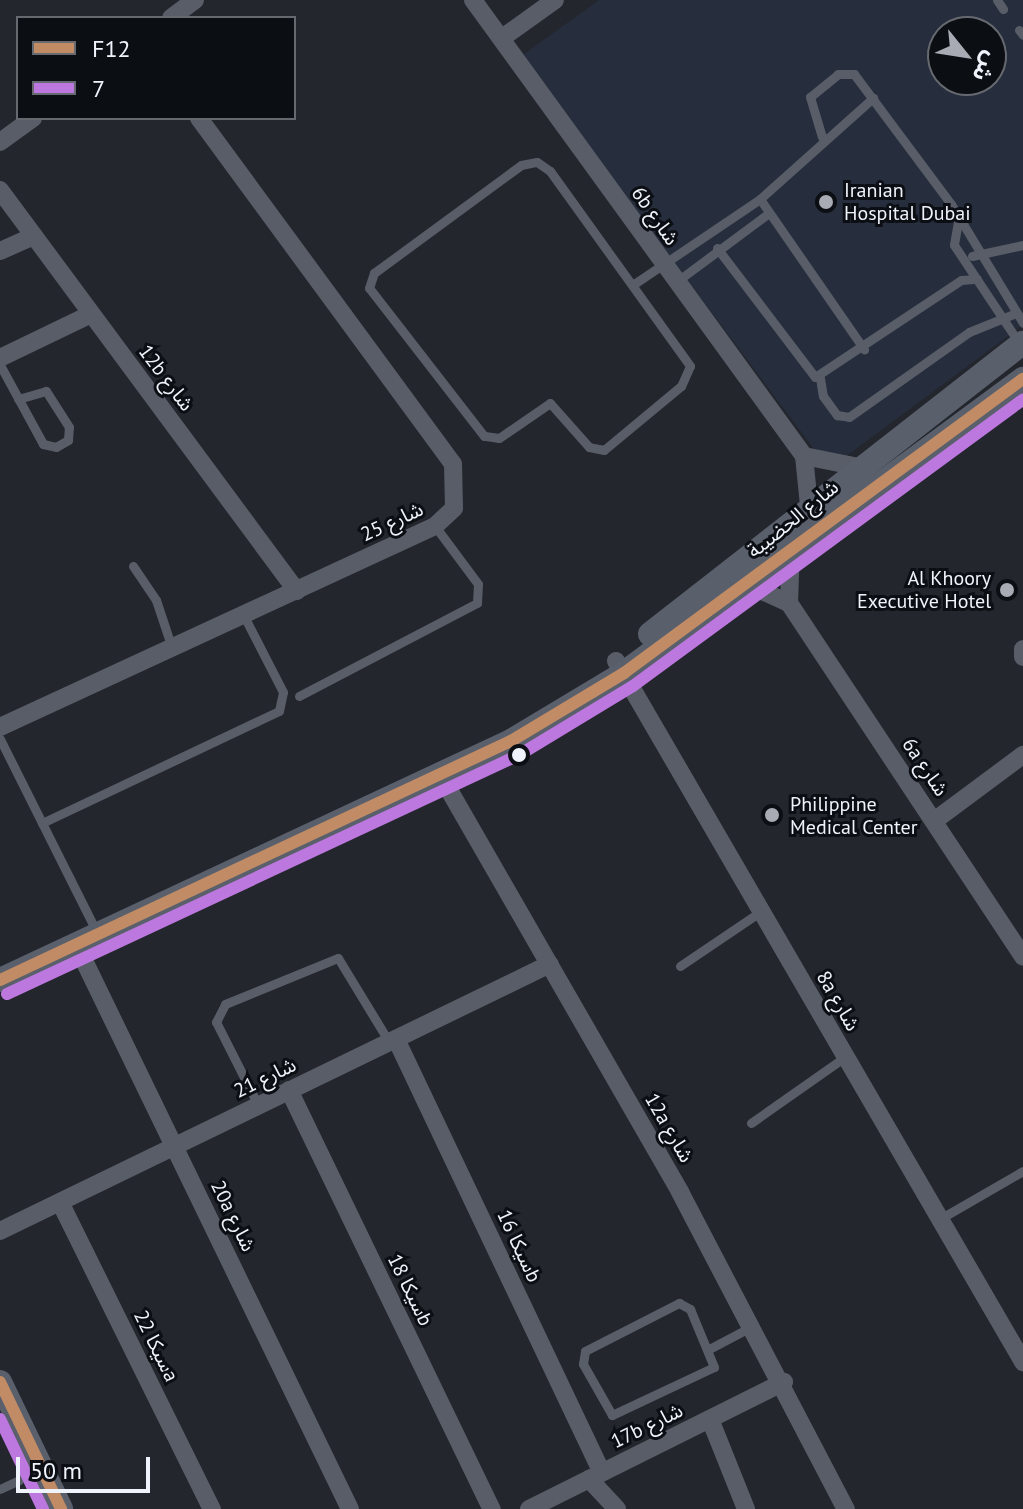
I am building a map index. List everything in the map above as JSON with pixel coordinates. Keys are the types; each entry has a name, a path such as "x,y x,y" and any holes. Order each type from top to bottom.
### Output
{"street":[{"path":"174,16 195,0"},
{"name":"6b شارع","path":"473,0 804,456"},
{"path":"502,38 555,0"},
{"path":"0,142 30,120"},
{"name":"شارع 25","path":"0,727 435,526 459,494 453,464 200,120"},
{"name":"12b شارع","path":"0,190 297,591"},
{"path":"0,251 34,236"},
{"path":"0,358 91,314"},
{"name":"شارع الحضيبة","path":"620,667 809,505 859,467 1019,365"},
{"name":"شارع الحضيبة","path":"0,980 441,776 569,701 791,548 1019,365"},
{"path":"809,505 804,456 859,467"},
{"path":"744,583 789,603 791,548"},
{"name":"6a شارع","path":"789,603 1023,956"},
{"path":"1023,649 1023,657"},
{"name":"8a شارع","path":"620,667 763,910 938,1220 1022,1357"},
{"path":"934,821 1023,755"},
{"name":"12a شارع","path":"441,776 784,1382 846,1509"},
{"name":"20a شارع","path":"86,938 174,1147 350,1509"},
{"name":"شارع 21","path":"0,1231 550,964"},
{"name":"سيكا 16b","path":"392,1040 596,1476 617,1509"},
{"name":"سيكا 18b","path":"289,1090 492,1509"},
{"name":"سيكا 22a","path":"60,1202 212,1509"},
{"path":"0,1382 61,1509"},
{"name":"17b شارع","path":"529,1509 784,1382"},
{"path":"710,1419 746,1509"}],"lane":[{"path":"822,137 808,109 813,93 849,72 873,98 959,216 977,254 1016,313 1019,365"},
{"path":"634,284 760,199 822,137 873,98"},
{"path":"529,162 550,171 634,284 685,352 689,373 600,451 550,403 499,438 484,436 369,288 374,273 529,162"},
{"path":"760,199 864,349"},
{"path":"676,283 717,248 769,213"},
{"path":"959,216 951,237 1005,321 1019,365"},
{"path":"965,261 977,254 1023,245"},
{"path":"717,248 806,372 820,378"},
{"path":"820,378 956,283 977,279"},
{"path":"820,378 823,396 837,415 849,417 973,330 1005,321 1016,313"},
{"path":"0,365 18,399 43,444 68,440 69,427 46,391 18,399"},
{"path":"299,696 477,603 478,584 435,526"},
{"path":"133,566 156,600 172,648"},
{"path":"42,823 279,711 283,692 244,616"},
{"path":"0,739 42,823 86,938"},
{"path":"680,966 763,910"},
{"path":"258,1105 216,1022 225,1004 338,958 392,1040"},
{"path":"751,1123 845,1057"},
{"path":"938,1220 1023,1171"},
{"path":"679,1303 711,1348 716,1362 710,1371 617,1416 605,1408 582,1360 588,1348 679,1303"},
{"path":"711,1348 753,1326"},
{"path":"0,1489 19,1480 35,1454"}],"shaded area":[{"name":"Iranian Hospital Dubai","path":"599,0 1023,0 1023,325 829,469 520,57"}],"transit line":[{"name":"F12","path":"0,980 511,741 624,673 1023,379"},
{"name":"7","path":"7,994 519,755 633,686 1023,399"},
{"name":"F12","path":"0,1382 61,1509"},
{"name":"7","path":"0,1419 43,1509"}],"place":[{"name":"Iranian Hospital Dubai","path":"826,202"},
{"name":"Al Khoory Executive Hotel","path":"1007,590"},
{"name":"Philippine Medical Center","path":"772,815"}]}
